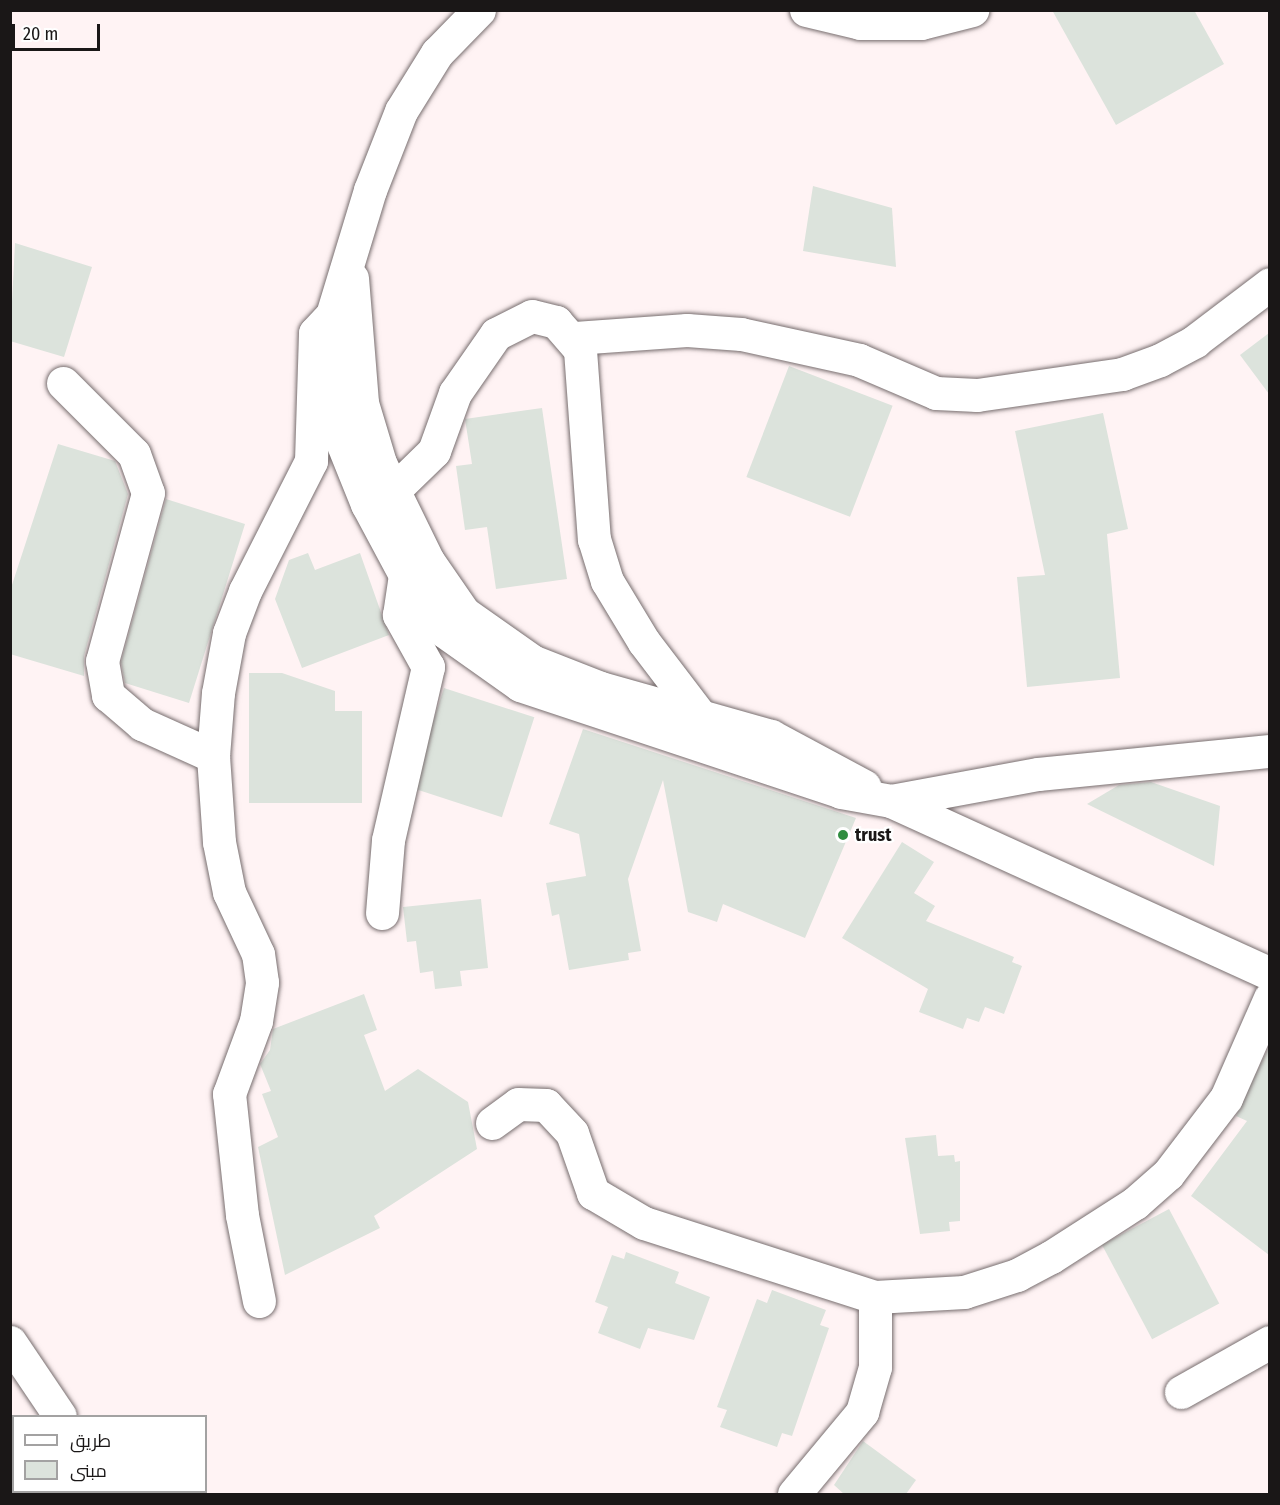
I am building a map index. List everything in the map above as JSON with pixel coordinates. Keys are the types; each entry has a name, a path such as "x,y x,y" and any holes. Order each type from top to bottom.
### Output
{"street":[{"path":"479,10 437,53 401,111 370,190 351,259 332,315 332,408 379,498 464,613 532,661 601,688 698,713 822,759 884,799 1269,974"},
{"path":"806,10 860,23 921,23 972,10"},
{"path":"351,259 362,403 379,498 405,575 444,631 520,685 842,792 884,799 1038,774 1269,751"},
{"path":"379,498 434,451 455,393 496,334 520,320 540,316 575,338 687,330 741,334 859,360 936,393 988,394 1122,374 1160,360 1195,341 1269,284"},
{"path":"259,1301 242,1215 229,1094 256,1021 262,982 258,954 224,868 213,756 229,633 263,552 311,461 315,333 332,315"},
{"path":"575,338 584,374 594,539 607,581 644,642 698,713"},
{"path":"63,383 134,454 148,493 102,661 108,695 142,724 213,756"},
{"path":"382,913 397,796 427,685 424,651 399,615 405,575"},
{"path":"492,1123 518,1104 546,1105 572,1133 593,1193 615,1210 875,1297 964,1292 997,1283 1051,1257 1135,1203 1203,1133 1226,1098 1269,998"},
{"path":"794,1494 862,1412 875,1367 875,1297"},
{"path":"10,1342 59,1415"},
{"path":"1182,1392 1269,1342"}],"building":[{"path":"1052,10 1194,10 1224,64 1116,125"},
{"path":"813,186 892,208 896,267 803,251"},
{"path":"15,243 92,267 64,357 10,341"},
{"path":"1269,333 1269,394 1240,355"},
{"path":"789,366 893,406 850,517 746,477"},
{"path":"542,408 567,579 496,589 487,527 465,530 456,466 472,464 465,419"},
{"path":"1103,413 1128,529 1107,534 1120,678 1027,687 1017,577 1045,575 1015,431"},
{"path":"58,444 115,461 128,494 84,656 84,676 10,654 10,591"},
{"path":"166,499 245,524 189,703 125,683 121,662"},
{"path":"308,553 315,570 360,553 389,635 302,668 275,599 289,560"},
{"path":"249,673 282,673 335,691 335,711 362,711 362,803 249,803"},
{"path":"444,688 534,717 502,817 412,788"},
{"path":"583,729 856,818 805,938 723,904 717,922 688,912 663,780 628,879 641,951 628,953 629,960 569,970 559,914 552,916 546,883 586,876 579,834 549,824"},
{"path":"1151,782 1220,806 1214,866 1087,804 1119,785"},
{"path":"902,842 934,862 914,893 935,906 926,921 1014,957 1012,962 1022,966 1004,1014 985,1007 979,1022 967,1018 963,1029 919,1012 928,989 842,938"},
{"path":"481,899 488,968 460,971 462,986 435,989 433,971 420,973 416,941 407,942 403,907"},
{"path":"364,994 377,1030 364,1035 385,1091 418,1069 468,1102 477,1149 374,1216 380,1228 285,1275 258,1147 278,1137 262,1094 271,1091 260,1064 270,1050 273,1029"},
{"path":"1269,1046 1269,1255 1191,1196 1247,1121 1236,1116"},
{"path":"936,1135 938,1156 954,1155 955,1162 960,1161 960,1221 949,1222 950,1231 920,1234 905,1138"},
{"path":"1169,1209 1219,1303 1152,1339 1102,1245"},
{"path":"626,1252 679,1272 675,1283 710,1297 694,1340 648,1328 640,1349 598,1333 608,1307 595,1302 612,1255 624,1259"},
{"path":"772,1290 826,1310 820,1325 829,1328 792,1436 782,1433 777,1447 720,1427 727,1410 717,1407 757,1299 767,1303"},
{"path":"863,1441 916,1480 906,1494 844,1494 834,1485"}],"place":[{"name":"trust","path":"843,835"}]}
